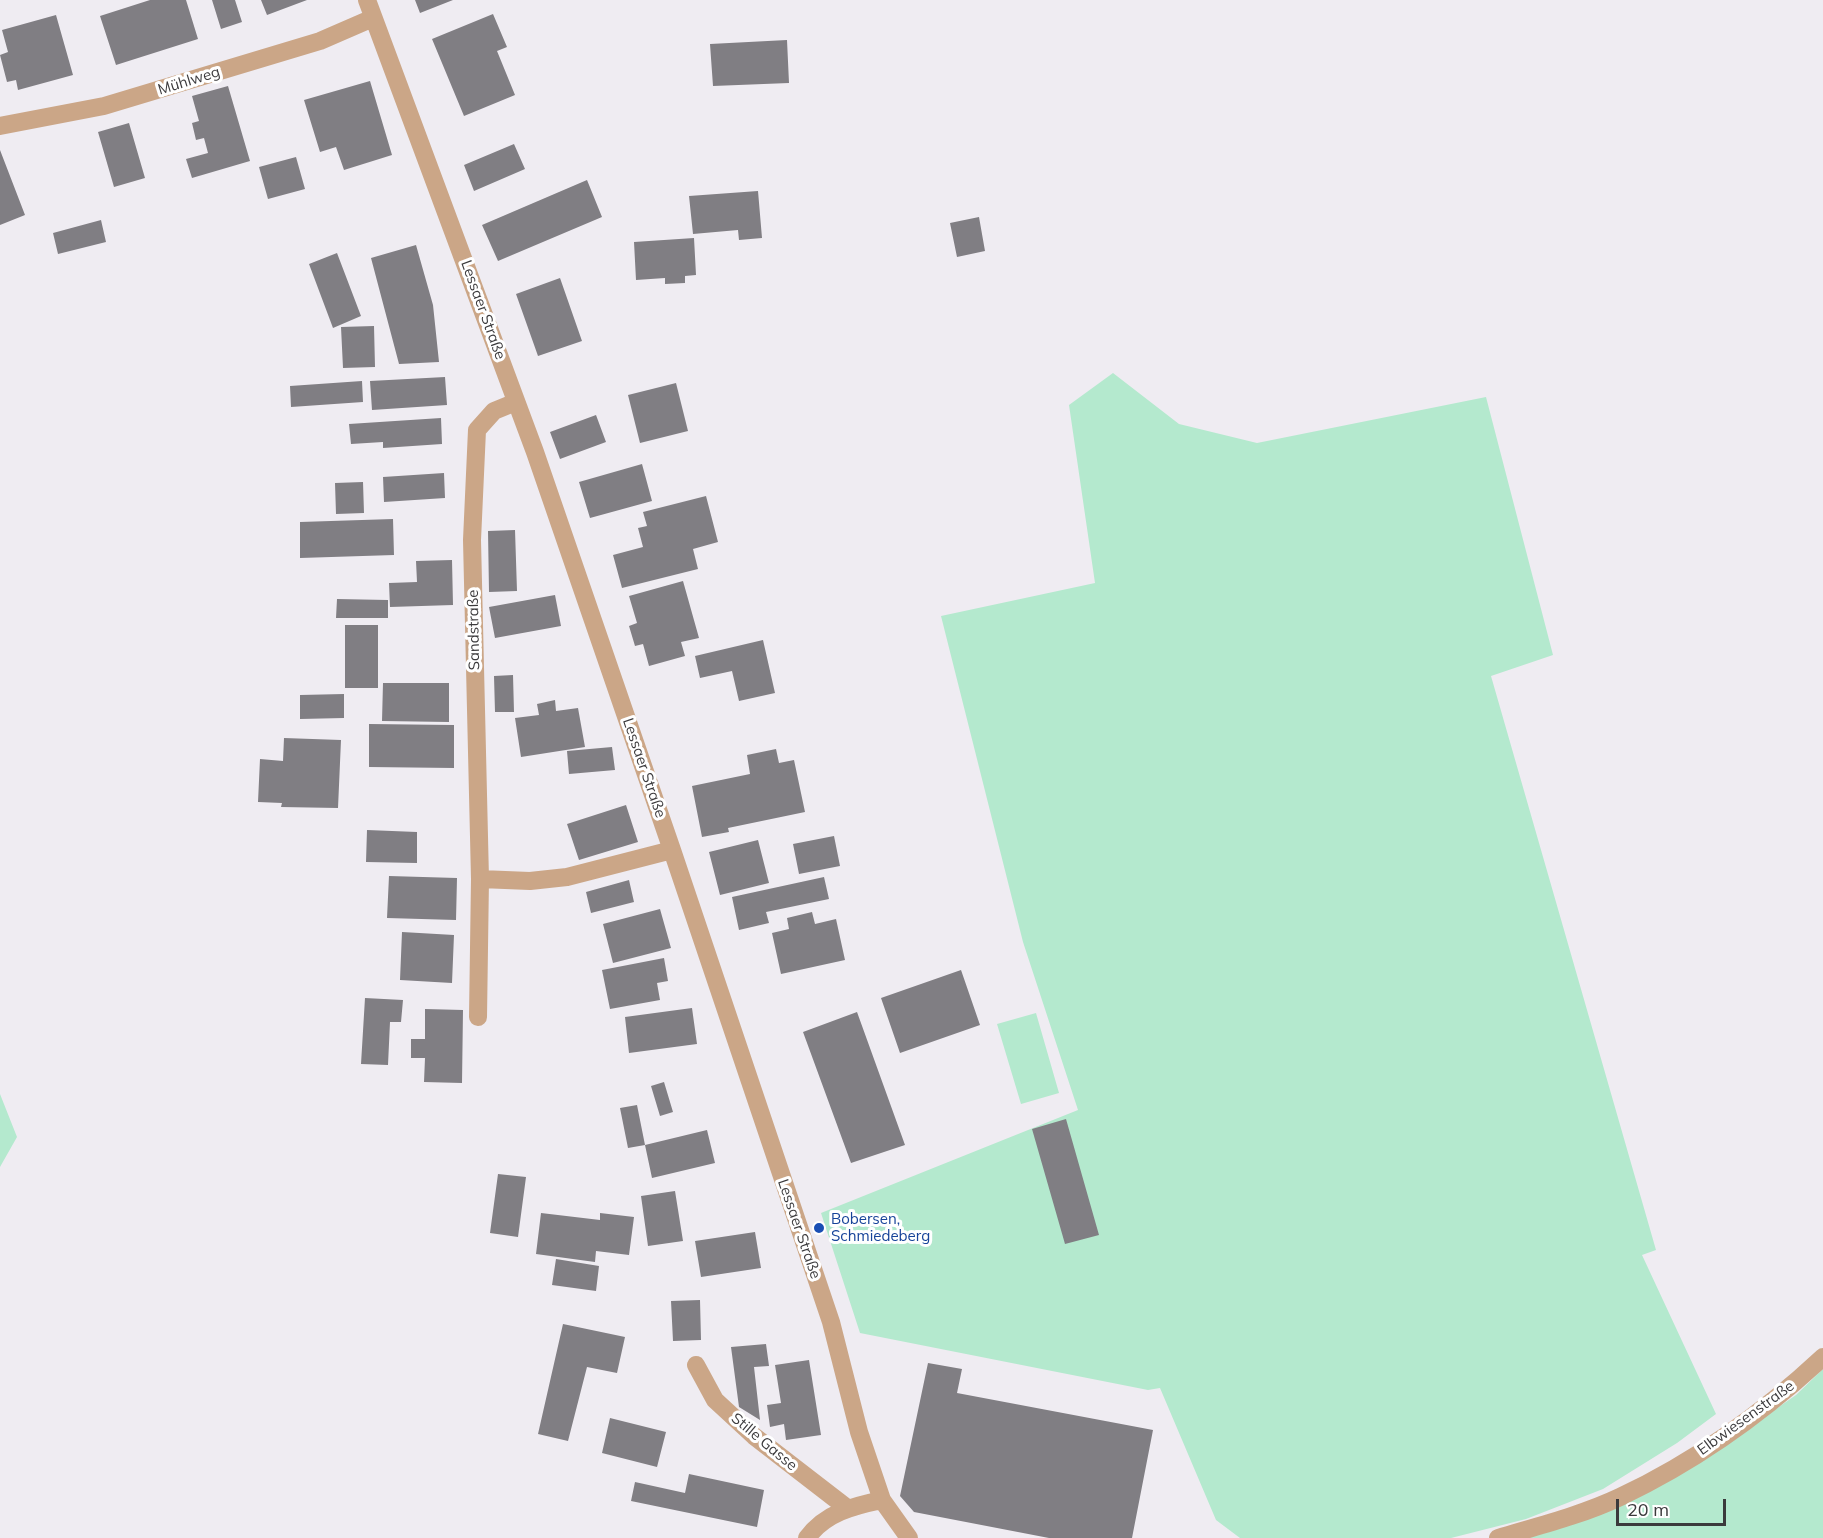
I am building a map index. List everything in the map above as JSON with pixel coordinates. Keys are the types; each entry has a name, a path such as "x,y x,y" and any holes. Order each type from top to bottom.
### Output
{"street":[{"name":"Lessaer Straße","path":"367,0 516,402 672,850 831,1322 859,1432 882,1500 909,1538"},
{"name":"Mühlweg","path":"0,126 104,106 320,41 374,18"},
{"name":"Sandstraße","path":"478,1017 480,879 472,540 477,430 494,411 516,402"},
{"path":"480,879 530,881 567,877 672,850"},
{"name":"Elbwiesenstraße","path":"1498,1538 1619,1497 1710,1446 1783,1392 1823,1357"},
{"name":"Stille Gasse","path":"696,1365 715,1400 754,1436 846,1507"},
{"path":"807,1538 814,1528 846,1507 882,1500"}],"green space":[{"path":"1113,373 1179,424 1257,443 1486,397 1553,655 1491,676 1656,1250 1642,1255 1716,1414 1677,1443 1603,1489 1526,1519 1451,1538 1240,1538 1216,1520 1160,1388 1148,1390 860,1333 821,1213 1078,1110 1023,942 941,616 1095,583 1069,405"},
{"path":"1036,1013 1059,1093 1021,1104 997,1024"},
{"path":"0,1094 17,1137 0,1167"},
{"path":"1823,1369 1823,1538 1527,1538 1615,1509 1708,1456 1796,1395"}],"building":[{"path":"150,0 186,0 198,39 116,65 100,16"},
{"path":"212,0 235,0 242,22 221,29"},
{"path":"261,0 307,0 267,15"},
{"path":"415,0 453,0 420,13"},
{"path":"493,14 507,47 497,51 515,95 464,116 432,39"},
{"path":"56,15 73,75 18,90 16,80 7,82 0,55 8,52 2,30"},
{"path":"787,40 789,83 713,86 710,44"},
{"path":"370,81 392,155 344,170 336,147 320,152 304,100"},
{"path":"228,86 250,161 192,178 186,159 208,153 204,138 196,140 192,123 199,121 192,96"},
{"path":"129,123 145,178 114,187 98,132"},
{"path":"514,144 525,169 474,191 464,165"},
{"path":"0,150 25,215 0,225"},
{"path":"296,157 305,189 268,199 259,167"},
{"path":"587,180 602,217 498,261 482,225"},
{"path":"758,191 762,238 739,240 738,230 693,234 689,196"},
{"path":"979,217 985,251 957,257 950,223"},
{"path":"101,220 106,242 58,254 53,233"},
{"path":"694,238 696,275 685,276 685,283 665,284 665,278 636,280 634,242"},
{"path":"416,245 433,305 439,362 399,364 371,258"},
{"path":"337,253 361,316 333,328 309,264"},
{"path":"560,278 582,341 538,356 516,294"},
{"path":"374,326 375,367 343,368 341,327"},
{"path":"445,377 447,405 372,410 370,381"},
{"path":"362,381 363,402 291,407 290,386"},
{"path":"676,383 688,431 640,443 628,395"},
{"path":"596,415 606,442 560,459 550,432"},
{"path":"441,418 442,444 383,448 383,442 351,444 349,424"},
{"path":"642,464 652,501 590,518 579,482"},
{"path":"444,473 445,498 384,502 383,477"},
{"path":"363,482 364,513 336,514 335,483"},
{"path":"706,496 718,542 693,549 698,569 622,588 613,555 643,547 638,528 647,526 643,512"},
{"path":"393,519 394,555 300,558 300,522"},
{"path":"515,530 517,591 489,592 488,531"},
{"path":"452,560 453,605 390,607 389,583 417,582 416,561"},
{"path":"683,581 699,638 681,642 685,656 649,666 643,644 635,646 629,626 637,623 629,596"},
{"path":"555,595 561,626 495,638 489,607"},
{"path":"337,599 388,600 388,618 336,618"},
{"path":"345,625 378,625 378,688 345,688"},
{"path":"763,640 775,693 739,701 732,671 700,678 695,656"},
{"path":"513,675 514,712 495,712 494,676"},
{"path":"383,683 449,683 449,722 382,721"},
{"path":"344,694 344,718 300,719 300,695"},
{"path":"555,700 556,711 578,708 585,747 521,757 515,718 539,715 537,704"},
{"path":"369,724 454,725 454,768 369,767"},
{"path":"284,738 341,740 338,808 281,807 282,803 258,802 260,759 283,761"},
{"path":"612,747 615,770 569,774 567,751"},
{"path":"776,749 779,763 794,760 805,812 728,828 729,832 702,837 692,786 750,774 747,755"},
{"path":"626,805 638,842 579,860 567,824"},
{"path":"367,830 417,832 417,863 366,862"},
{"path":"834,836 840,866 799,874 793,844"},
{"path":"758,840 769,883 720,895 709,852"},
{"path":"389,876 457,878 456,920 387,918"},
{"path":"824,877 829,899 766,912 769,923 739,930 732,897"},
{"path":"629,880 634,902 591,913 586,892"},
{"path":"660,909 671,948 613,963 603,924"},
{"path":"812,912 815,924 836,919 845,960 781,974 772,933 789,929 787,918"},
{"path":"402,932 454,935 452,983 400,980"},
{"path":"664,958 668,981 657,983 660,1000 610,1009 602,970"},
{"path":"961,970 980,1025 900,1053 881,998"},
{"path":"365,998 403,1000 401,1022 390,1022 388,1065 361,1064"},
{"path":"692,1008 697,1044 629,1053 625,1017"},
{"path":"425,1009 463,1010 462,1083 424,1082 425,1058 411,1058 411,1039 425,1039"},
{"path":"857,1012 905,1145 851,1163 803,1032"},
{"path":"664,1082 673,1112 660,1116 651,1086"},
{"path":"637,1105 645,1145 628,1148 620,1108"},
{"path":"1066,1119 1099,1235 1065,1244 1032,1129"},
{"path":"707,1130 715,1163 652,1178 645,1145"},
{"path":"498,1174 526,1177 518,1237 490,1233"},
{"path":"675,1191 683,1241 648,1246 641,1196"},
{"path":"541,1213 600,1220 600,1213 634,1217 629,1255 596,1251 595,1262 536,1254"},
{"path":"755,1232 761,1268 701,1277 695,1241"},
{"path":"556,1259 599,1266 596,1291 552,1285"},
{"path":"700,1300 701,1340 673,1341 671,1301"},
{"path":"563,1324 625,1337 617,1373 587,1367 568,1441 538,1434"},
{"path":"766,1344 769,1366 754,1367 760,1420 739,1407 731,1347"},
{"path":"809,1360 821,1435 786,1440 784,1424 770,1427 767,1405 781,1403 775,1365"},
{"path":"928,1363 962,1369 957,1393 1153,1430 1132,1538 1049,1538 914,1512 900,1496"},
{"path":"610,1418 666,1432 657,1467 602,1453"},
{"path":"689,1474 764,1490 757,1527 631,1501 635,1482 685,1493"}],"place":[{"name":"Bobersen, Schmiedeberg","path":"819,1228"}]}
